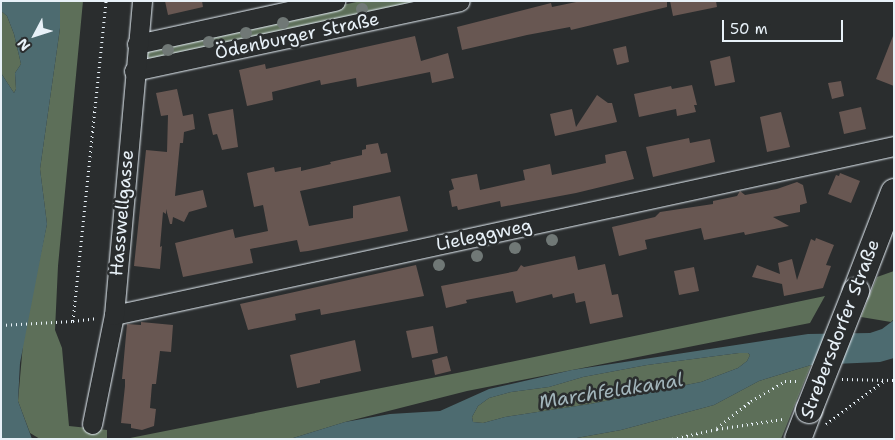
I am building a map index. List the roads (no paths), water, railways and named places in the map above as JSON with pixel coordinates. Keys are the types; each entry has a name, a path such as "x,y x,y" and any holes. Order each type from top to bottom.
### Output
{"street":[{"name":"Hasswellgasse","path":"92,424 114,315 134,71 142,1"},
{"name":"Ödenburger Straße","path":"137,44 335,1"},
{"name":"Ödenburger Straße","path":"134,71 460,1"},
{"name":"Lieleggweg","path":"114,315 894,146"},
{"name":"Strebersdorfer Straße","path":"803,425 894,192"}],"water":[{"path":"1,1 60,1 60,28 40,169 47,224 20,363 18,401 32,439 1,439 1,73 14,93 16,89 15,73 21,64 14,34 7,16 1,11"},
{"path":"894,320 894,358 880,362 811,365 759,381 714,405 621,430 571,439 290,439 345,422 390,414 440,411 489,389 572,370 808,334 870,333 882,329","holes":["748,353 750,355 747,361 738,368 701,382 590,404 505,417 483,423 473,422 472,417 478,406 489,398 511,392 549,387 583,377 647,365"]}],"water label":[{"name":"Marchfeldkanal","path":"611,391"}]}
